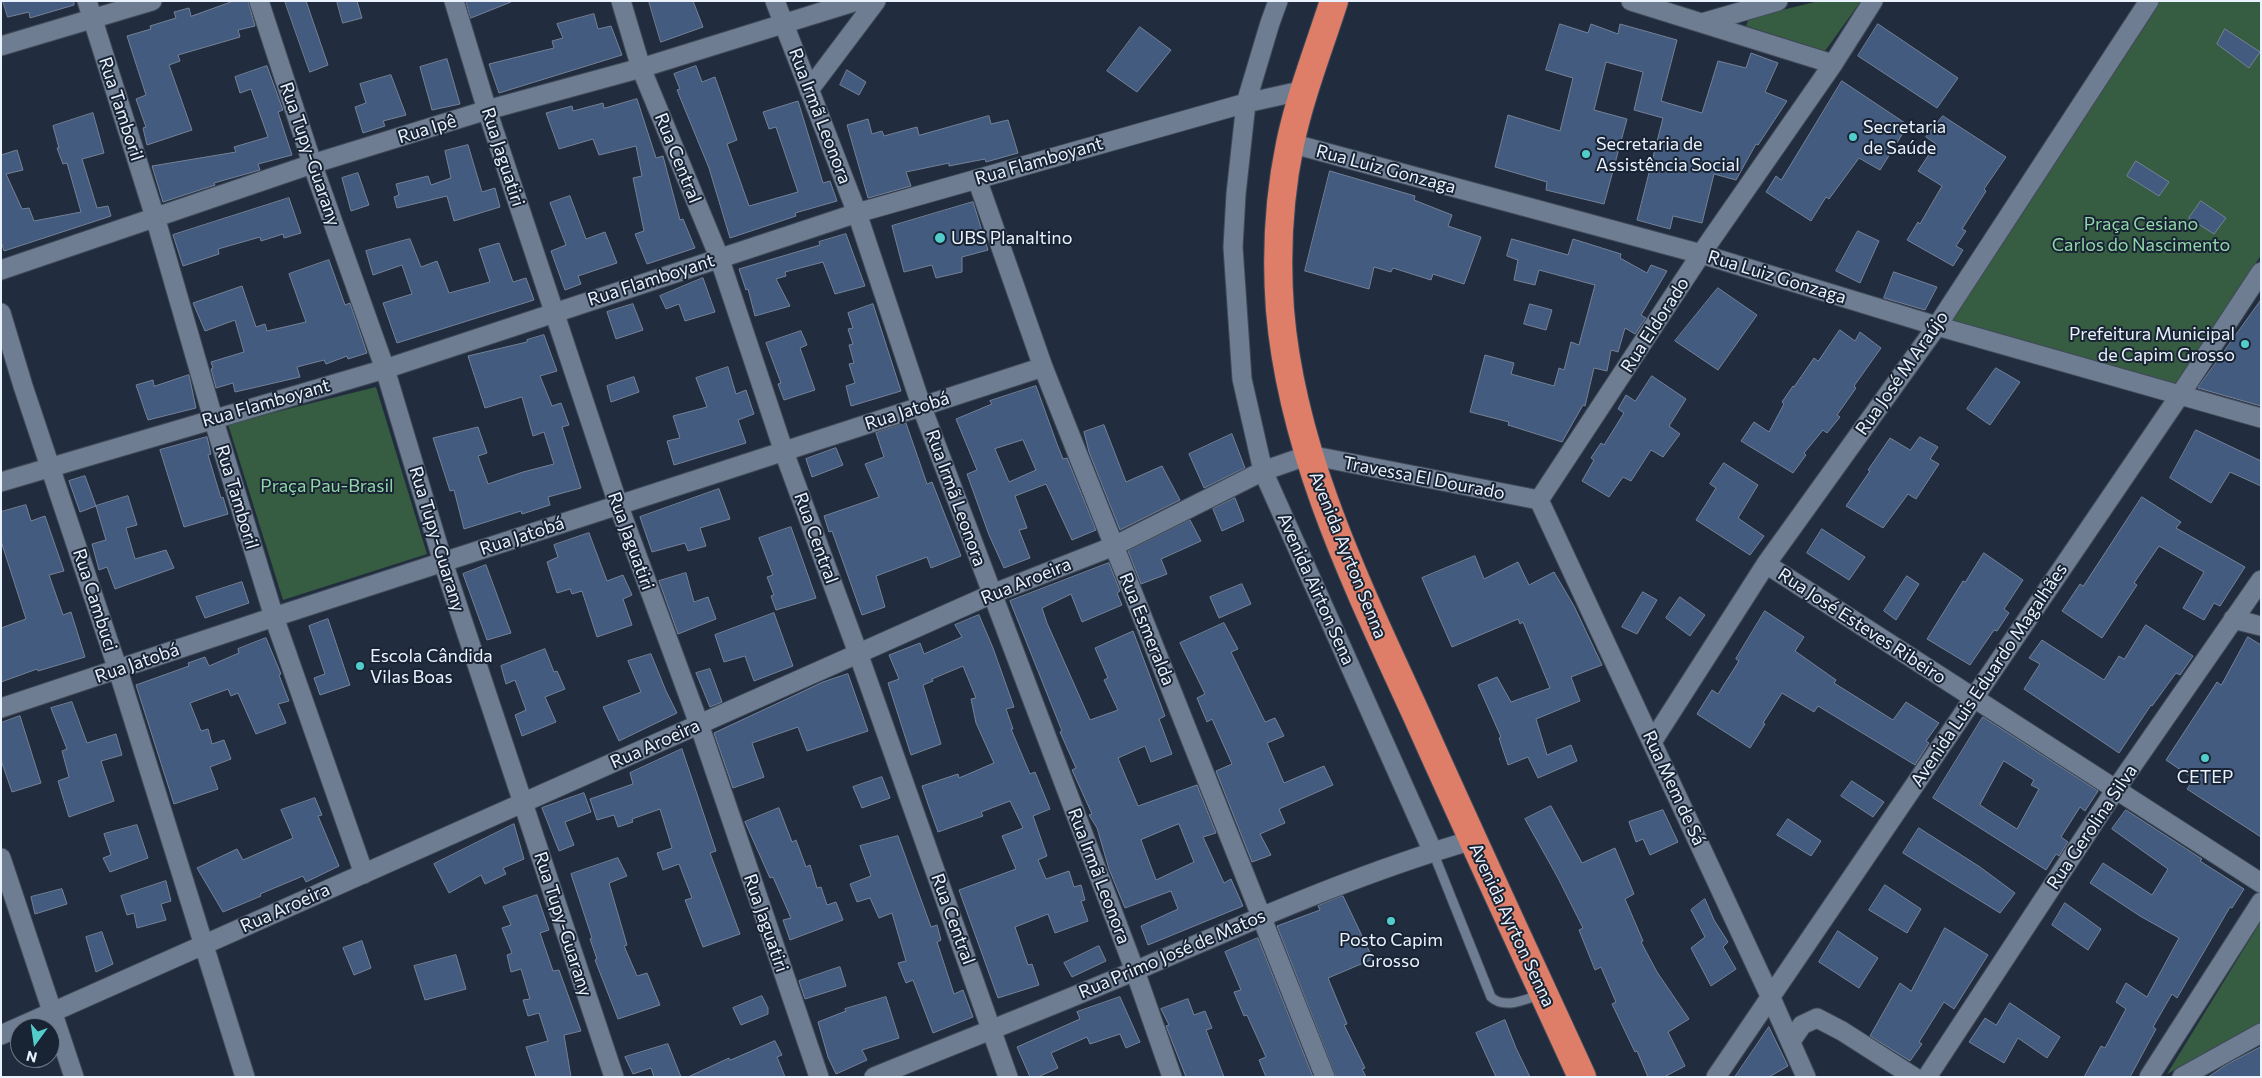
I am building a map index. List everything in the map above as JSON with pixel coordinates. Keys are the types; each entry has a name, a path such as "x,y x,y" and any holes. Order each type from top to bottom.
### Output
{"highway":[{"name":"Avenida Ayrton Senna","path":"1334,1 1290,143 1284,181 1280,229 1280,308 1292,386 1309,455 1339,542 1362,597 1582,1077"}],"street":[{"name":"Rua Tamboril","path":"87,1 156,217 213,418 274,617 364,874"},
{"path":"1,46 152,1"},
{"name":"Rua Tupy-Guarany","path":"258,1 312,164 385,369 443,562 614,1077"},
{"name":"Rua Jaguatiri","path":"454,1 487,110 618,504 699,724 819,1077"},
{"name":"Rua Central","path":"621,1 641,68 719,257 784,452 858,653 1008,1077"},
{"name":"Rua Irmã Leonora","path":"775,1 857,212 922,405 1135,971 1172,1077"},
{"name":"Rua Ipê","path":"1,270 312,164 487,110 641,68 857,1"},
{"path":"809,90 876,1"},
{"name":"Avenida Airton Sena","path":"1278,1 1246,103 1233,247 1242,379 1263,471 1433,852"},
{"path":"1631,1 1670,8 1702,23 1833,64"},
{"path":"1702,23 1778,1"},
{"name":"Rua Eldorado","path":"1539,500 1701,254 1833,64 1873,1"},
{"name":"Rua José M Araújo","path":"1652,742 1766,564 1936,326 2149,1"},
{"name":"Rua Flamboyant","path":"1,482 213,418 385,369 857,212 1246,103 1305,90"},
{"name":"Rua Luiz Gonzaga","path":"1290,143 1701,254 1936,326 2261,418"},
{"name":"Rua Esmeralda","path":"977,179 1043,367 1325,1077"},
{"name":"Avenida Luis Eduardo Magalhães","path":"1716,1077 1772,998 2180,395 2261,272"},
{"name":"Rua Cambuci","path":"1,313 118,670 202,945 245,1077"},
{"name":"Rua Jatobá","path":"1,708 618,504 1043,367"},
{"name":"Rua Aroeira","path":"1,1035 992,594 1114,546 1263,471 1309,455"},
{"name":"Travessa El Dourado","path":"1309,455 1539,500"},
{"name":"Rua Mem de Sá","path":"1539,500 1772,998 1806,1077"},
{"name":"Rua José Esteves Ribeiro","path":"1766,564 2116,788 2261,884"},
{"name":"Rua Gerolina Silva","path":"1927,1077 2116,788 2261,580"},
{"path":"2234,619 2261,626"},
{"name":"Rua Primo José de Matos","path":"874,1077 1135,971 1260,917 1433,852 1473,840"},
{"path":"1,858 74,1077"},
{"path":"2149,1077 2261,902"},
{"path":"1791,1041 1802,1025 1817,1018 1842,1031 1914,1077"},
{"path":"2182,1077 2261,1033"}],"lane":[{"name":"Avenida Airton Sena","path":"1433,852 1491,997 1496,1002 1506,1004 1544,994"}],"green space":[{"path":"1819,1 1861,1 1825,51 1746,26 1749,18"},
{"name":"Praça Cesiano Carlos do Nascimento","path":"2158,1 2261,1 2261,255 2176,387 1950,321"},
{"name":"Praça Pau-Brasil","path":"376,387 427,554 283,600 228,424"},
{"path":"2261,921 2261,1022 2167,1074"}],"building":[{"path":"3,1 74,1 74,5 30,18 29,12 8,17"},
{"path":"234,1 248,1 255,26 238,30 240,37 178,55 180,61 169,65 192,130 147,145 143,128 146,127 136,99 146,95 127,36 151,29 150,26 176,18 174,12 189,8 191,16"},
{"path":"285,1 306,1 328,65 310,72"},
{"path":"337,1 357,1 362,18 343,23"},
{"path":"466,1 510,1 511,2 471,18"},
{"path":"649,1 693,1 703,27 661,42"},
{"path":"594,14 598,29 611,26 622,55 499,93 489,64 554,48 552,41 563,38 557,24"},
{"path":"1560,24 1588,33 1591,24 1618,34 1620,24 1677,40 1661,101 1702,113 1718,61 1746,68 1751,53 1778,63 1765,92 1787,101 1758,145 1756,144 1736,180 1714,174 1702,223 1673,216 1670,229 1637,220 1663,118 1634,110 1643,72 1606,62 1594,110 1627,119 1604,204 1546,190 1547,182 1495,167 1508,115 1560,131 1573,78 1546,70"},
{"path":"1878,24 1958,78 1937,108 1858,56"},
{"path":"1140,27 1171,50 1137,92 1107,71"},
{"path":"2225,29 2260,52 2249,68 2217,44"},
{"path":"447,59 460,104 432,110 420,67"},
{"path":"267,66 283,110 278,112 292,155 258,164 260,170 214,183 215,185 163,202 152,166 236,152 234,147 268,137 251,89 240,93 235,77"},
{"path":"696,66 702,82 715,77 737,140 727,144 749,206 798,192 776,127 769,129 763,112 798,101 823,183 830,181 837,201 795,213 796,216 730,238 709,168 677,90 680,89 674,74"},
{"path":"847,70 866,82 859,95 840,85"},
{"path":"391,75 406,115 383,121 385,126 363,133 355,107 366,103 360,84"},
{"path":"1842,81 1908,125 1880,170 1859,158 1829,199 1826,197 1811,221 1766,192 1776,176 1781,180"},
{"path":"637,99 656,158 663,156 680,220 683,219 695,248 647,264 635,234 644,231 633,178 642,176 636,146 599,155 593,139 559,149 546,113 572,106 573,111 603,103 604,108"},
{"path":"93,113 104,153 82,159 97,208 108,206 111,216 4,251 1,241 1,155 17,150 23,170 6,174 22,209 29,208 34,221 81,212 67,163 63,164 57,148 59,148 53,126"},
{"path":"989,116 991,124 1008,120 1018,153 986,162 985,159 949,166 949,163 906,172 911,186 868,198 847,125 868,119 872,134 882,131 884,136 917,127 919,135"},
{"path":"1943,116 2006,157 1984,189 1986,191 1962,229 1966,231 1956,246 1963,250 1953,266 1907,240 1918,222 1920,224 1942,186 1918,171 1936,144 1926,137"},
{"path":"468,145 482,192 495,188 500,207 454,221 447,196 397,208 394,197 399,195 396,184 428,176 431,185 451,178 445,151"},
{"path":"2136,161 2169,182 2159,196 2127,176"},
{"path":"1330,171 1415,196 1414,200 1452,215 1448,226 1481,237 1464,284 1433,274 1431,280 1393,268 1391,272 1374,267 1369,289 1305,271"},
{"path":"358,173 369,205 351,211 342,178"},
{"path":"570,196 586,239 605,232 617,263 578,276 581,284 565,290 551,251 566,245 550,203"},
{"path":"289,198 301,233 284,238 283,234 261,241 260,237 218,249 219,254 183,266 173,235"},
{"path":"2201,201 2226,218 2214,234 2189,218"},
{"name":"UBS Planaltino","path":"973,202 988,250 962,257 962,272 936,278 932,265 904,272 892,226"},
{"path":"1858,231 1879,241 1860,283 1836,271"},
{"path":"846,234 865,286 835,294 823,262 785,272 786,276 776,279 790,306 755,316 748,289 746,290 739,269 820,245 819,242"},
{"path":"410,239 421,267 437,261 449,293 490,282 479,249 499,243 513,282 526,278 534,300 397,343 383,303 412,294 402,265 373,275 366,251"},
{"path":"1512,239 1568,255 1573,239 1621,254 1620,258 1647,273 1651,265 1667,271 1641,315 1646,318 1635,334 1625,328 1618,352 1611,350 1607,371 1594,368 1585,406 1583,405 1562,442 1508,425 1509,422 1470,412 1485,355 1514,363 1511,374 1554,386 1559,368 1564,370 1571,342 1579,345 1595,285 1539,270 1535,285 1514,280 1518,260 1507,256"},
{"path":"329,260 345,305 350,303 367,353 348,359 347,356 326,364 324,360 297,367 300,377 235,392 233,383 216,388 211,362 244,352 235,320 205,331 193,303 242,286 256,327 265,324 267,331 306,322 289,274"},
{"path":"1894,272 1937,287 1925,310 1884,298"},
{"path":"703,278 715,312 685,321 679,304 666,309 660,296"},
{"path":"1718,288 1757,315 1718,370 1675,341"},
{"name":"Prefeitura Municipal de Capim Grosso","path":"2261,300 2261,406 2198,388"},
{"path":"633,304 643,330 616,339 607,312"},
{"path":"873,304 901,391 851,406 846,386 855,383 849,364 854,363 849,345 853,344 848,329 853,328 848,313"},
{"path":"1530,304 1552,310 1546,330 1524,324"},
{"path":"1840,330 1855,341 1860,332 1881,348 1854,386 1856,388 1837,415 1840,417 1827,433 1823,430 1804,453 1806,455 1793,473 1741,441 1754,422 1769,432 1784,404 1782,402 1793,386 1814,358 1818,361"},
{"path":"801,331 807,345 800,348 815,390 784,400 778,384 781,383 766,343"},
{"path":"544,335 557,371 540,376 552,406 561,403 569,425 562,427 581,488 548,497 550,505 522,514 521,511 464,529 454,490 450,491 433,438 478,427 487,453 478,456 488,484 554,464 544,432 533,436 522,397 485,408 468,356 527,342 527,340"},
{"path":"728,367 736,394 746,390 754,414 738,420 746,443 674,465 667,441 680,438 673,416 707,407 696,378"},
{"path":"1996,368 2020,382 1990,425 1967,409"},
{"path":"189,375 196,408 148,420 136,385 153,380 154,386"},
{"path":"1652,376 1686,399 1669,426 1680,434 1663,457 1651,450 1631,481 1623,477 1609,497 1582,481 1594,460 1591,458 1601,443 1604,445 1624,413 1618,409 1626,395 1635,401"},
{"path":"634,377 639,392 611,402 607,386"},
{"path":"1036,386 1063,459 1067,458 1096,530 1072,540 1046,484 1015,496 1027,528 1019,530 1030,558 1004,568 989,535 967,474 977,470 956,419 992,404 990,401","holes":["1023,440 1036,470 1009,482 995,449"]},
{"path":"906,423 927,484 932,482 961,556 931,568 927,557 876,576 885,607 862,615 832,531 829,532 824,516 879,497 865,464 884,457 876,433"},
{"path":"1104,425 1126,482 1162,466 1180,500 1120,530 1089,452 1084,432"},
{"path":"2196,430 2261,461 2261,486 2230,472 2211,503 2170,478"},
{"path":"1232,434 1245,468 1204,488 1189,454"},
{"path":"207,437 211,454 208,455 228,514 184,527 160,450"},
{"path":"1920,437 1938,447 1930,459 1939,464 1916,499 1908,494 1883,528 1846,506 1890,438 1910,450"},
{"path":"836,448 843,465 812,477 806,459"},
{"path":"1724,463 1758,485 1738,518 1764,536 1750,555 1696,520 1716,488 1710,484"},
{"path":"85,476 96,506 80,512 69,481"},
{"path":"719,489 730,519 700,528 706,546 688,551 685,543 652,552 640,517"},
{"path":"128,496 137,525 126,528 135,559 166,550 174,568 115,589 107,567 99,570 92,544 106,540 96,506"},
{"path":"2142,497 2181,522 2176,528 2245,567 2220,606 2214,603 2204,620 2183,608 2204,572 2159,546 2134,583 2137,585 2102,638 2062,611 2080,584 2083,586"},
{"path":"1235,498 1244,521 1222,531 1213,509"},
{"path":"26,505 31,521 45,516 64,571 49,575 63,615 71,612 85,657 38,671 37,669 1,682 1,628 26,619 1,541 1,512"},
{"path":"1190,520 1201,541 1161,559 1167,574 1141,584 1128,551"},
{"path":"791,527 816,598 776,610 771,596 774,595 767,577 773,575 759,538"},
{"path":"1822,529 1865,557 1849,580 1807,553"},
{"path":"589,533 607,581 623,575 632,595 623,599 632,625 597,637 582,591 572,594 570,589 557,593 547,562 558,557 554,545"},
{"path":"1984,553 2023,580 2004,609 2009,613 1997,631 1994,630 1970,665 1927,639 1963,581 1965,582"},
{"path":"1475,556 1484,579 1518,562 1529,585 1554,572 1574,606 1602,665 1571,677 1580,701 1536,719 1547,755 1571,745 1577,761 1538,778 1528,757 1508,765 1499,738 1501,737 1478,685 1497,677 1511,702 1550,688 1523,622 1520,624 1518,619 1452,647 1422,578"},
{"path":"1109,563 1120,591 1117,593 1122,605 1082,622 1071,594 1042,608 1047,623 1090,720 1118,710 1104,680 1108,678 1095,648 1133,631 1165,716 1159,719 1172,754 1151,762 1145,746 1118,758 1138,806 1197,785 1216,833 1203,837 1224,883 1231,879 1243,906 1148,945 1141,926 1178,909 1171,891 1125,908 1109,869 1097,828 1089,815 1092,814 1072,770 1076,768 1060,732 1062,731 1010,601","holes":["1179,824 1194,862 1156,880 1141,840"]},
{"path":"486,565 511,633 487,640 463,574"},
{"path":"686,573 694,602 708,597 716,619 678,634 659,581"},
{"path":"1907,576 1919,584 1896,620 1884,611"},
{"path":"242,582 249,603 205,618 196,597"},
{"path":"1242,584 1251,604 1219,618 1210,597"},
{"path":"1643,592 1657,600 1637,634 1622,627"},
{"path":"1680,597 1705,615 1690,636 1666,618"},
{"path":"1765,611 1804,637 1795,651 1836,680 1834,683 1893,720 1906,702 1939,723 1926,741 1929,743 1915,765 1818,706 1814,712 1782,693 1750,748 1697,714 1712,690 1718,694 1739,661 1736,659"},
{"path":"774,613 793,666 754,681 745,656 724,662 715,635"},
{"path":"979,615 1014,707 1006,709 1013,729 1011,729 1030,774 1035,772 1050,809 1033,816 1047,856 1038,860 1046,879 1069,871 1074,887 1081,885 1085,900 1081,901 1088,921 1055,933 1048,914 1015,927 1028,965 1032,964 1039,985 998,998 959,890 1016,869 1002,836 1023,828 1010,801 981,812 983,816 938,832 922,786 958,774 959,778 994,763 976,723 971,699 976,698 963,666 932,679 933,681 923,685 941,744 911,755 888,683 899,679 889,655 920,643 924,654 962,637 955,625"},
{"path":"328,619 350,685 320,695 314,678 325,674 309,626"},
{"path":"1224,623 1238,649 1231,652 1265,722 1275,718 1284,736 1267,743 1284,783 1324,766 1333,785 1279,809 1285,823 1260,834 1271,855 1252,862 1216,771 1232,764 1212,719 1207,722 1197,698 1205,694 1180,643"},
{"path":"2146,625 2193,656 2180,675 2176,673 2151,705 2119,753 2024,689 2040,664 2029,658 2042,640 2104,680 2119,656 2124,659"},
{"name":"CETEP","path":"2248,637 2261,645 2261,837 2187,789 2194,779 2166,760 2217,682 2221,685"},
{"path":"266,638 281,674 279,675 289,701 278,704 286,723 256,734 238,693 231,696 228,689 190,703 201,731 208,729 212,744 224,740 231,759 210,767 218,789 174,804 136,685 189,666 188,663 205,657 209,666 239,653 238,649"},
{"path":"545,649 554,672 557,671 565,689 545,697 556,722 522,736 515,715 526,710 515,680 506,684 501,666"},
{"path":"651,654 677,713 619,741 603,707 641,692 628,661"},
{"path":"710,669 722,702 710,707 696,673"},
{"path":"848,674 868,731 807,751 798,727 752,743 764,777 733,788 714,733 823,682"},
{"path":"72,702 87,743 116,734 122,755 101,761 114,801 69,817 58,781 69,777 62,751 67,749 51,708"},
{"path":"20,716 41,783 12,792 1,760 1,723"},
{"path":"1983,717 2098,791 2085,811 2080,807 2061,837 2068,842 2059,856 2056,854 2046,870 1933,798","holes":["2004,761 2034,780 2031,785 2039,789 2017,829 1980,805"]},
{"path":"682,749 716,851 710,853 740,934 703,947 685,900 692,898 679,864 663,870 657,853 672,848 660,809 632,819 633,822 618,827 614,815 597,820 590,799 633,784 630,773"},
{"path":"882,777 890,798 862,808 853,787"},
{"path":"1852,781 1884,802 1873,817 1841,796"},
{"path":"584,793 591,812 565,822 574,845 559,851 542,808"},
{"path":"315,798 322,815 318,816 339,866 306,882 303,876 223,912 197,868 237,849 243,860 293,838 281,810"},
{"path":"1551,806 1582,863 1615,848 1634,894 1625,899 1643,941 1641,942 1657,972 1689,1019 1668,1032 1685,1066 1664,1077 1648,1077 1637,1051 1635,1052 1612,1004 1616,1002 1601,967 1595,970 1579,930 1583,928 1525,819"},
{"path":"779,808 792,842 796,840 806,867 810,865 817,888 821,887 827,905 836,902 843,920 790,940 783,920 791,918 773,877 770,878 745,822"},
{"path":"1663,810 1678,842 1650,855 1643,839 1636,842 1629,822"},
{"path":"2126,810 2202,859 2200,861 2244,889 2232,908 2230,907 2177,998 2172,994 2153,1027 2156,1029 2130,1077 2084,1077 2101,1046 2105,1048 2126,1009 2116,1002 2126,983 2147,997 2179,938 2140,916 2090,883 2103,863 2152,895 2168,869 2112,829"},
{"path":"1788,819 1821,841 1811,856 1777,835"},
{"path":"514,824 524,859 503,868 506,874 485,884 481,875 449,893 434,864"},
{"path":"137,825 148,858 110,872 103,858 111,855 104,834"},
{"path":"1919,828 1980,867 2015,893 2000,913 1903,853"},
{"path":"898,836 931,927 937,925 941,940 937,942 954,994 963,990 973,1017 933,1033 913,980 906,983 898,963 906,961 892,913 879,918 870,898 857,902 850,884 871,876 860,846"},
{"path":"618,858 627,876 609,883 627,945 624,946 637,976 647,973 660,1005 618,1019 595,960 597,959 590,939 592,938 571,874"},
{"path":"166,881 171,901 161,904 166,920 137,928 134,913 127,915 121,896"},
{"path":"1885,885 1921,909 1907,933 1869,910"},
{"path":"62,889 67,904 35,914 31,897"},
{"path":"537,895 549,930 540,933 553,971 559,970 581,1031 564,1035 571,1077 536,1077 526,1047 548,1041 539,1013 528,1016 523,1000 530,999 521,969 511,972 507,955 512,953 502,928 511,925 503,907"},
{"path":"1343,896 1373,959 1328,978 1347,1024 1344,1025 1365,1068 1362,1069 1366,1077 1336,1077 1277,926 1320,910 1318,906"},
{"path":"1705,899 1714,920 1728,942 1723,947 1736,969 1711,986 1691,948 1705,937 1691,910"},
{"path":"2065,903 2101,929 2088,950 2052,925"},
{"path":"1945,928 1988,955 1954,1009 1944,1002 1919,1042 1922,1044 1910,1061 1870,1036 1900,983 1911,991"},
{"path":"1838,931 1878,958 1859,988 1819,962"},
{"path":"102,932 113,964 96,972 86,937"},
{"path":"1258,938 1313,1077 1266,1077 1259,1060 1266,1057 1247,1015 1244,1016 1234,992 1241,990 1225,952"},
{"path":"362,941 371,968 354,975 343,948"},
{"path":"1099,946 1106,961 1072,977 1064,963"},
{"path":"456,955 466,989 425,1000 414,966"},
{"path":"840,967 846,986 805,999 799,981"},
{"path":"762,996 768,1008 768,1014 741,1025 733,1008"},
{"path":"886,997 899,1038 862,1050 867,1060 836,1074 828,1057 818,1022 846,1011 845,1009"},
{"path":"1120,997 1140,1042 1126,1048 1120,1034 1090,1044 1087,1037 1051,1053 1058,1068 1038,1077 1030,1077 1017,1047 1080,1019 1077,1012"},
{"path":"1188,999 1194,1015 1205,1011 1212,1028 1206,1030 1224,1077 1186,1077 1166,1026 1169,1025 1161,1009"},
{"path":"2010,1003 2060,1037 2047,1058 2018,1038 2004,1063 1969,1042 1985,1018 1996,1025"},
{"path":"1505,1020 1530,1077 1496,1077 1476,1033"},
{"path":"1769,1027 1788,1066 1769,1077 1735,1077"},
{"path":"775,1041 782,1055 777,1057 785,1077 688,1077 729,1058 730,1060"},
{"path":"668,1044 681,1077 654,1077 651,1068 633,1074 625,1057"},
{"path":"2261,1047 2261,1077 2208,1077 2226,1065"}],"place":[{"name":"Secretaria de Saúde","path":"1853,137"},
{"name":"Secretaria de Assistência Social","path":"1586,154"},
{"name":"UBS Planaltino","path":"940,238"},
{"name":"Prefeitura Municipal de Capim Grosso","path":"2245,344"},
{"name":"Escola Cândida Vilas Boas","path":"360,666"},
{"name":"CETEP","path":"2205,758"},
{"name":"Posto Capim Grosso","path":"1391,921"}]}
